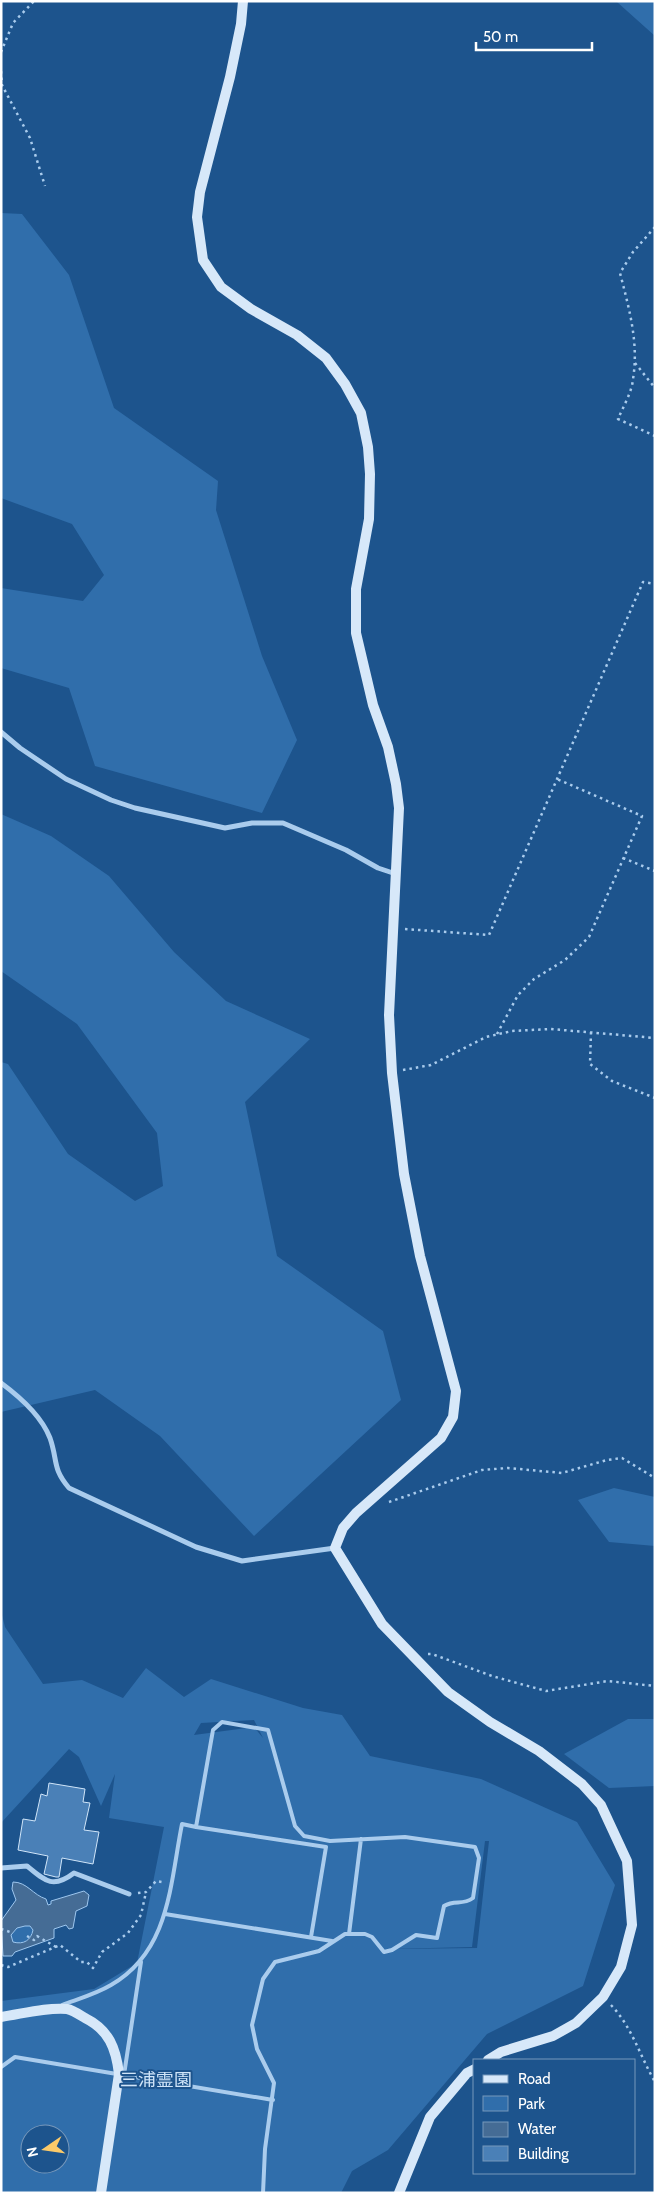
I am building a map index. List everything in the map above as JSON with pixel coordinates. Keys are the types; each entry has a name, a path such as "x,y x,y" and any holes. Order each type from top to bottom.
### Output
{"street":[{"path":"244,1 230,77 200,192 197,217 203,260 221,287 251,309 297,335 326,358 345,384 361,413 370,474 370,510 356,589 356,633 370,697 388,747 396,784 398,808 397,875 389,1015 392,1073 404,1174 420,1256 456,1392 453,1417 441,1438 388,1483 342,1528 334,1548"},
{"path":"1,732 20,748 66,780 111,800 135,808 225,828 252,823 283,823 346,850 378,868 397,875"},
{"path":"1,1383 16,1394 41,1421 50,1439 58,1475 69,1488 196,1548 242,1561 334,1548"},
{"path":"334,1548 382,1624 448,1692 490,1722 539,1751 582,1784 601,1805 627,1861 632,1924 621,1967 602,1997 576,2023 553,2036 501,2052 490,2059"},
{"path":"1,1868 26,1866 46,1882 63,1882 74,1873 129,1894"},
{"path":"1,2017 69,2009 97,2024 110,2039 121,2075 101,2193"},
{"path":"399,2193 430,2117 467,2073 473,2070"}],"lane":[{"path":"196,1827 213,1730 222,1722 268,1730 295,1826 304,1836 326,1840 405,1837 475,1846 479,1858 473,1898 466,1903 450,1902 444,1906 437,1938 416,1935 392,1950 384,1952 372,1937 365,1934 349,1934 332,1941 319,1951 276,1962 263,1980 252,2025 257,2049 274,2083 265,2149 262,2193"},
{"path":"51,2010 112,1985 141,1962 154,1943 163,1924 182,1824 326,1847"},
{"path":"349,1934 361,1839"},
{"path":"311,1937 326,1840"},
{"path":"164,1914 332,1941"},
{"path":"121,2075 141,1962"},
{"path":"1,2067 15,2056 273,2100"}],"path":[{"path":"1,52 13,23 34,1"},
{"path":"1,70 2,85 30,138 45,186"},
{"path":"655,227 633,252 620,273 633,321 634,362 633,381 618,419 655,436"},
{"path":"634,362 655,388"},
{"path":"394,928 489,935 643,582 655,584"},
{"path":"497,1034 518,995 534,979 565,960 589,937 642,816 557,779"},
{"path":"624,858 655,871"},
{"path":"392,1073 431,1065 486,1037 512,1031 551,1029 655,1038"},
{"path":"591,1032 590,1064 612,1081 655,1098"},
{"path":"382,1504 482,1470 508,1468 562,1473 622,1458 655,1478"},
{"path":"414,1656 432,1654 492,1676 546,1691 608,1681 655,1686"},
{"path":"1,1966 8,1967 60,1945 93,1968 102,1952 128,1933 140,1915 146,1892 156,1881 170,1884"},
{"path":"129,1894 146,1892"},
{"path":"1,1929 10,1932"},
{"path":"27,1936 34,1940 37,1936 56,1947"},
{"path":"602,1997 616,2011 638,2046 655,2082"}],"green space":[{"path":"617,1 655,1 655,36 617,2"},
{"path":"1,213 22,214 69,275 114,408 218,481 216,510 262,656 297,740 262,813 95,766 69,688 1,668 1,588 83,601 104,575 72,524 1,498"},
{"path":"1,814 51,836 109,876 174,952 226,1001 310,1039 245,1102 277,1256 383,1331 401,1400 254,1536 160,1436 95,1390 1,1412 1,1062 8,1064 68,1154 135,1201 163,1186 157,1133 77,1024 1,971"},
{"path":"614,1488 655,1497 655,1546 609,1542 578,1500"},
{"name":"三浦霊園","path":"1,1611 5,1627 43,1684 82,1680 123,1698 146,1668 184,1697 211,1679 303,1708 342,1715 370,1756 481,1779 577,1822 615,1885 583,1986 487,2034 388,2150 352,2171 341,2193 1,2193 1,2001 94,1989 137,1963 164,1827 109,1818 115,1774 101,1806 79,1757 69,1749 1,1823","holes":["254,1720 263,1738 254,1727 194,1735 201,1723","485,1841 489,1841 477,1948 389,1949 472,1947"]},
{"path":"628,1719 655,1719 655,1786 609,1788 564,1754"},
{"path":"30,1926 33,1930 30,1937 23,1942 13,1942 11,1935 17,1928"}],"water":[{"path":"13,1882 22,1884 46,1899 48,1905 51,1904 51,1901 84,1891 89,1895 87,1906 76,1911 73,1928 69,1929 66,1925 54,1929 54,1938 15,1952 12,1956 3,1956 1,1921 16,1900 12,1889","holes":["30,1926 33,1930 29,1939 20,1943 13,1942 11,1935 17,1928"]}],"building":[{"path":"49,1783 85,1789 83,1802 90,1803 84,1830 99,1832 93,1864 62,1858 59,1877 44,1874 48,1856 18,1850 23,1819 35,1821 41,1794 47,1796"}]}
